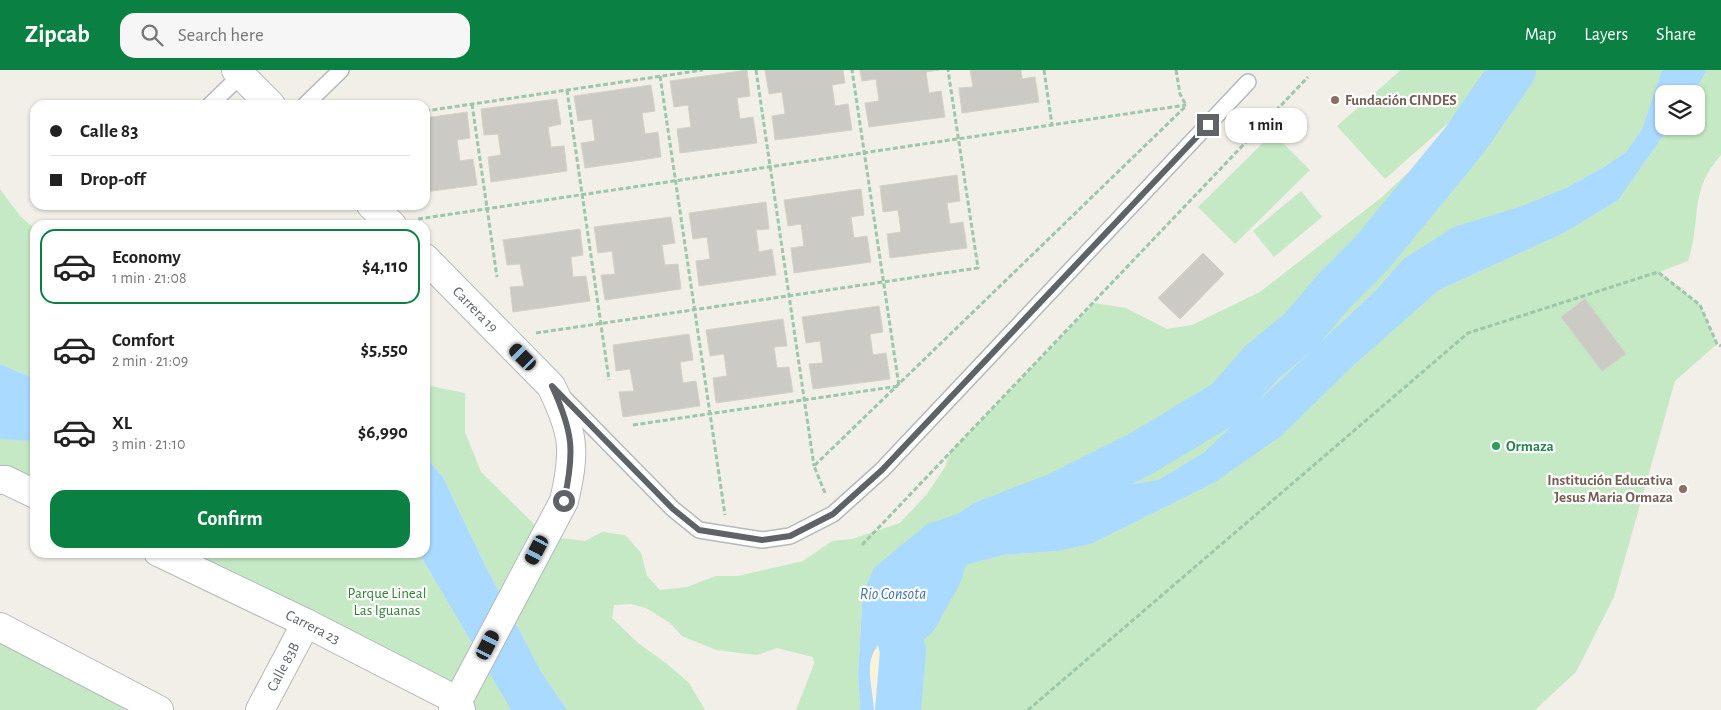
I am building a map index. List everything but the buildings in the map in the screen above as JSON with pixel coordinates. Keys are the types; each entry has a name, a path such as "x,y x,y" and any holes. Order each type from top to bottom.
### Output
{"street":[{"path":"239,72 266,100"},
{"name":"Carrera 19","path":"430,263 552,386"},
{"path":"457,707 564,501 572,465 570,431 552,386"},
{"path":"2,484 30,492"},
{"name":"Carrera 23","path":"171,558 306,623 457,707"},
{"name":"Calle 83B","path":"260,710 306,623"},
{"path":"0,627 160,710"}],"lane":[{"path":"310,100 341,70"},
{"path":"214,100 239,72"},
{"path":"728,535 762,540 790,536 833,514 882,470 1248,82"},
{"name":"Carrera 19","path":"552,386 673,509 699,530 728,535"}],"path":[{"path":"430,110 703,70"},
{"path":"756,70 814,466 833,514"},
{"path":"852,70 899,386"},
{"path":"536,334 978,268 948,70"},
{"path":"1044,70 1052,125"},
{"path":"1176,70 1180,94 1186,106"},
{"path":"660,76 728,535"},
{"path":"862,546 1308,78"},
{"path":"567,90 609,380"},
{"path":"472,104 498,277"},
{"path":"384,218 488,208 582,195 1186,106"},
{"path":"814,466 899,386 1186,106"},
{"path":"1028,710 1468,334 1658,272 1700,306 1717,344 1721,346"},
{"path":"633,425 899,386"}],"green space":[{"path":"1401,70 1508,70 1385,179 1337,126"},
{"path":"1518,70 1662,70 1657,85 1655,85 1655,91 1642,129 1626,152 1566,188 1402,260 1377,289 1203,453 1158,480 1118,486 1030,505 970,510 862,605 858,674 860,710 796,710 814,664 813,657 777,648 757,655 716,650 682,636 670,623 646,608 631,604 614,605 612,618 638,643 666,663 689,683 705,710 567,710 542,673 485,565 443,477 430,462 430,386 465,393 465,432 481,472 546,536 585,541 602,532 625,535 641,553 647,576 660,590 687,587 716,576 738,576 803,561 832,541 852,539 900,523 927,494 945,467 950,453 1094,303 1126,308 1167,329 1192,325 1260,292 1382,197"},
{"name":"Ormaza","path":"1707,70 1721,70 1721,155 1704,181 1697,206 1692,246 1688,261 1659,272 1700,305 1717,344 1675,381 1614,597 1576,672 1535,710 911,710 910,653 916,614 922,597 932,582 947,570 1003,555 1058,551 1091,544 1214,483 1439,290 1564,233 1617,200 1664,135 1705,135 1705,85 1698,85"},
{"path":"1273,133 1310,170 1235,244 1198,207"},
{"path":"0,189 20,216 30,225 30,377 0,364"},
{"path":"1301,191 1322,217 1274,257 1253,231"},
{"path":"0,399 30,414 30,492 0,480"},
{"name":"Parque Lineal Las Iguanas","path":"168,558 422,558 511,710 461,710"},
{"path":"0,627 159,710 0,710"}],"sand":[{"path":"898,630 903,647 903,657 898,710 874,710 870,674 872,655 877,646"}],"water":[{"name":"Rio Consota","path":"1662,70 1707,70 1698,85 1657,85"},
{"name":"Rio Consota","path":"1655,91 1655,135 1664,135 1618,200 1564,233 1439,290 1356,363 1281,436 1214,483 1091,544 1058,551 1003,555 948,570 933,582 923,597 916,614 910,653 911,710 898,710 903,637 898,630 877,646 872,655 870,674 874,710 860,710 858,674 862,605 866,586 874,568 927,524 970,510 1030,505 1118,486 1158,480 1203,453 1377,289 1402,260 1454,227 1522,206 1566,188 1626,152 1642,129"},
{"path":"0,364 30,377 30,414 0,399"},
{"path":"430,462 443,477 485,565 542,673 567,710 511,710 422,558 430,558"}],"waterway":[{"path":"898,710 903,651 898,630 915,617 939,574 947,549 986,523 1056,496 1144,452 1227,402 1262,362 1301,330 1334,291 1371,254 1464,141 1513,70"},
{"path":"0,416 30,418"}],"place":[{"name":"Fundación CINDES","path":"1335,100"},
{"name":"Ormaza","path":"1496,446"},
{"name":"Institución Educativa Jesus Maria Ormaza","path":"1683,489"}],"route":[{"path":"564,501 572,465 570,431 563,409 552,386 673,509 699,530 762,540 790,536 833,514 882,470 1208,125"}]}
